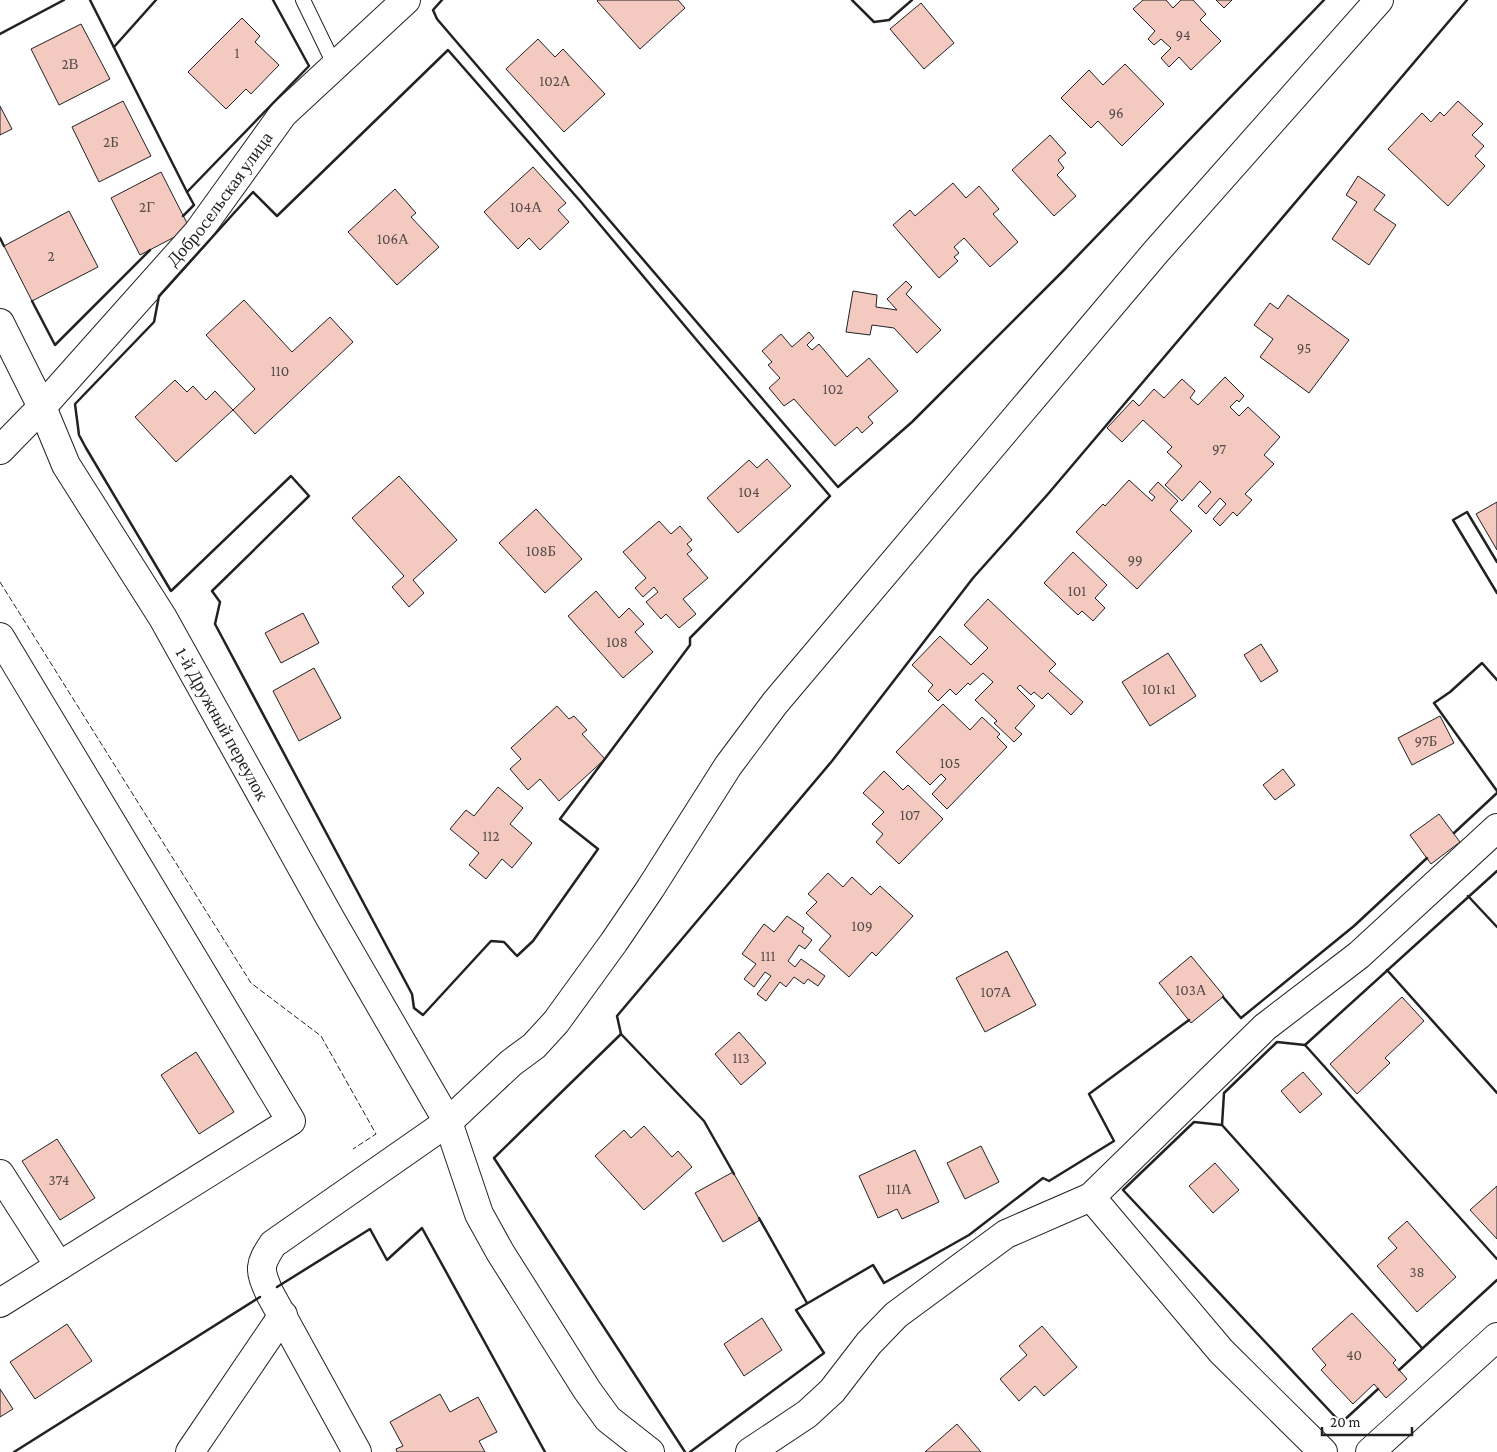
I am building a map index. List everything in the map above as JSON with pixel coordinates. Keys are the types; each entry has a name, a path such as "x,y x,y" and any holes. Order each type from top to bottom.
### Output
{"street":[{"name":"Добросельская улица","path":"0,450 42,407 198,232 283,114 406,0"},
{"path":"357,1452 262,1275 263,1258 273,1244 448,1122 511,1064 534,1046 556,1022 645,897 728,766 775,703 1155,253 1379,0"},
{"name":"1-й Дружный переулок","path":"0,323 42,407 66,465 163,618 330,918 448,1122 480,1214 500,1252 587,1390 608,1419 650,1452"},
{"path":"0,637 291,1122 0,1303"},
{"path":"750,1452 807,1414 826,1397 870,1343 896,1315 1006,1234 1091,1197 1265,1027 1359,955 1497,828"},
{"path":"0,1174 59,1266"},
{"path":"1091,1197 1221,1351 1323,1452"},
{"path":"190,1452 283,1315"},
{"path":"1370,1452 1497,1337"}],"lane":[{"path":"303,0 335,66"}],"building":[{"path":"598,0 678,0 685,8 640,49"},
{"path":"1143,0 1166,0 1173,8 1181,0 1193,0 1206,14 1200,20 1221,41 1191,70 1179,57 1169,67 1161,58 1171,48 1161,39 1154,45 1148,39 1155,31 1133,9"},
{"path":"1216,0 1232,0 1224,8"},
{"path":"921,3 954,43 924,69 890,29"},
{"path":"242,18 260,36 255,42 279,65 251,94 246,89 226,109 188,72"},
{"path":"81,24 110,79 59,105 31,49"},
{"path":"538,39 555,57 563,49 605,94 564,132 506,69"},
{"path":"1125,64 1164,104 1122,146 1098,121 1091,128 1061,98 1089,70 1103,85"},
{"path":"123,101 151,156 99,182 72,127"},
{"path":"1458,101 1483,124 1472,135 1484,146 1475,156 1485,166 1448,206 1388,149 1422,113 1431,122 1440,112 1444,116"},
{"path":"0,106 12,129 0,135"},
{"path":"1050,135 1066,153 1058,160 1064,168 1057,175 1076,196 1054,216 1012,170"},
{"path":"533,167 566,203 558,210 569,222 540,250 529,238 518,249 484,212"},
{"path":"161,172 190,229 140,255 111,198"},
{"path":"1358,176 1385,195 1374,210 1396,225 1369,265 1332,239 1357,202 1346,195"},
{"path":"953,183 966,198 979,186 999,209 993,214 1018,242 990,267 964,238 954,247 959,253 954,257 958,261 939,278 893,225 910,210 915,216"},
{"path":"395,189 416,213 411,217 439,247 397,285 348,232"},
{"path":"69,211 98,267 32,301 4,246"},
{"path":"906,281 912,287 906,294 941,330 917,353 894,328 872,325 870,335 846,332 853,291 877,295 876,307 897,310 887,299"},
{"path":"1288,295 1349,340 1309,393 1260,357 1273,339 1254,325 1270,303 1278,309"},
{"path":"244,300 292,352 330,317 353,342 255,434 233,410 255,389 206,335"},
{"path":"809,332 814,338 807,345 812,350 819,344 847,377 869,358 898,391 868,417 873,423 862,433 857,427 835,446 794,399 784,406 769,388 780,378 768,365 772,362 762,351 781,334 792,347"},
{"path":"1225,377 1244,396 1239,402 1237,400 1230,407 1239,416 1248,407 1280,437 1264,455 1274,464 1245,494 1252,500 1237,516 1233,512 1220,526 1213,519 1226,504 1220,498 1206,514 1198,506 1211,492 1200,481 1182,501 1165,485 1182,466 1167,452 1172,447 1143,420 1122,442 1107,428 1133,400 1139,406 1154,389 1164,398 1182,379 1195,391 1190,398 1198,405"},
{"path":"175,380 187,392 193,386 206,400 215,391 233,410 176,462 135,417"},
{"path":"767,459 791,486 738,533 707,498 749,460 757,468"},
{"path":"399,476 457,540 413,580 424,593 409,607 392,587 404,576 352,518"},
{"path":"1129,480 1152,501 1155,497 1149,492 1158,482 1178,501 1170,510 1192,531 1137,589 1076,532 1103,504 1105,506"},
{"path":"1497,502 1497,550 1476,514"},
{"path":"536,509 582,559 545,593 499,543"},
{"path":"659,521 671,534 680,526 692,540 687,544 692,550 687,554 708,578 683,599 696,614 679,628 666,614 661,619 646,602 658,592 654,587 643,597 635,588 646,578 623,552"},
{"path":"1073,552 1107,585 1095,598 1105,608 1093,621 1082,611 1078,615 1044,583"},
{"path":"596,591 619,618 629,608 644,624 635,632 653,652 623,678 568,616"},
{"path":"988,599 1056,664 1049,671 1083,702 1071,715 1048,693 1042,699 1034,692 1031,695 1020,685 1017,688 1035,706 1015,728 1022,734 1014,742 994,723 997,721 975,700 993,682 983,673 970,685 968,683 956,695 950,689 938,701 928,691 933,685 912,665 940,636 971,665 988,648 964,625"},
{"path":"303,613 319,643 281,663 265,633"},
{"path":"1261,644 1278,671 1261,682 1244,655"},
{"path":"1168,653 1196,696 1150,726 1122,682"},
{"path":"314,668 341,718 299,741 273,691"},
{"path":"943,704 970,730 982,717 1000,734 997,737 1007,747 947,809 932,794 946,779 941,774 930,785 896,752"},
{"path":"557,706 569,719 574,716 587,730 582,734 605,759 559,801 540,779 528,790 510,769 521,759 511,748"},
{"path":"1440,716 1454,743 1412,765 1398,738"},
{"path":"1283,769 1295,785 1275,800 1263,785"},
{"path":"884,771 903,790 908,785 943,819 899,864 876,842 883,834 872,824 884,812 863,793"},
{"path":"498,787 523,808 510,824 532,843 512,868 502,859 486,879 469,865 479,853 450,829 466,810 474,816"},
{"path":"1439,814 1460,842 1431,864 1410,835"},
{"path":"828,873 843,887 852,877 871,895 880,886 913,916 876,956 872,952 849,977 819,950 831,936 806,913 817,902 808,894"},
{"path":"787,916 804,928 802,932 812,940 805,949 799,945 788,961 795,967 801,959 825,976 818,986 808,979 804,984 794,977 786,987 780,982 766,1001 757,994 771,976 765,972 754,987 744,979 756,964 742,954 764,924 774,932"},
{"path":"1007,951 1036,1005 985,1032 956,978"},
{"path":"1191,956 1224,996 1191,1023 1159,983"},
{"path":"1402,997 1424,1021 1385,1058 1390,1063 1357,1094 1330,1064"},
{"path":"739,1032 766,1063 741,1085 715,1054"},
{"path":"196,1052 234,1112 199,1134 161,1075"},
{"path":"1303,1072 1322,1094 1300,1113 1281,1091"},
{"path":"644,1126 672,1157 678,1151 692,1167 644,1210 595,1156 624,1130 631,1138"},
{"path":"57,1139 95,1198 60,1220 22,1161"},
{"path":"981,1146 999,1182 965,1199 947,1163"},
{"path":"915,1150 939,1202 902,1219 897,1209 878,1218 859,1176"},
{"path":"1215,1163 1239,1190 1213,1213 1189,1186"},
{"path":"733,1172 760,1220 723,1242 695,1193"},
{"path":"1497,1186 1497,1239 1470,1210"},
{"path":"1407,1221 1456,1277 1417,1312 1377,1266 1397,1248 1388,1238"},
{"path":"1352,1313 1396,1360 1393,1363 1407,1379 1386,1398 1374,1384 1353,1404 1321,1370 1326,1365 1312,1349"},
{"path":"762,1318 782,1350 744,1376 724,1344"},
{"path":"67,1324 92,1361 35,1399 10,1362"},
{"path":"1042,1326 1077,1367 1044,1396 1035,1386 1019,1401 1000,1379 1027,1355 1019,1346"},
{"path":"0,1389 13,1409 0,1417"},
{"path":"440,1394 450,1412 478,1397 497,1432 479,1441 485,1452 397,1452 396,1449 403,1446 390,1422"},
{"path":"957,1424 981,1452 925,1452"}],"fence":[{"path":"0,582 251,983 321,1036 376,1134 353,1149"}],"wall":[{"path":"0,34 64,0"},
{"path":"90,0 187,192"},
{"path":"114,47 156,0"},
{"path":"183,216 194,205 187,192 309,66 273,0"},
{"path":"442,0 433,10 437,19 838,487 912,422 1064,270 1324,0"},
{"path":"852,0 874,22 889,20 912,0"},
{"path":"685,1452 494,1158 621,1034 617,1016 832,761 973,578 1048,494 1467,0"},
{"path":"448,50 581,202 830,496 690,638 690,645 560,819 598,849 533,941 517,956 504,942 491,941 423,1015 414,1008 412,994 215,624 220,602 212,591 309,496 291,476 171,591 79,435 75,404 154,322 159,296 253,192 277,216 448,50"},
{"path":"0,238 4,246"},
{"path":"32,301 55,345 150,250"},
{"path":"1497,562 1467,512 1453,520 1497,593"},
{"path":"1497,680 1482,663 1450,692 1434,703 1497,791"},
{"path":"1454,833 1497,793"},
{"path":"1223,997 1241,1018 1354,926 1427,858"},
{"path":"1378,1389 1341,1423 1123,1190 1194,1122 1222,1125 1224,1093 1277,1042 1305,1045 1497,871"},
{"path":"1468,896 1497,927"},
{"path":"1387,970 1497,1093"},
{"path":"690,1452 824,1353 796,1310 873,1265 884,1283 969,1235 1043,1178 1049,1181 1114,1141 1089,1094 1189,1020"},
{"path":"621,1034 704,1121 734,1174"},
{"path":"1305,1045 1497,1259"},
{"path":"1222,1125 1422,1348"},
{"path":"759,1218 807,1303"},
{"path":"277,1287 370,1229 387,1260 422,1228 545,1452"},
{"path":"1399,1370 1497,1280"},
{"path":"14,1452 260,1297"}]}
